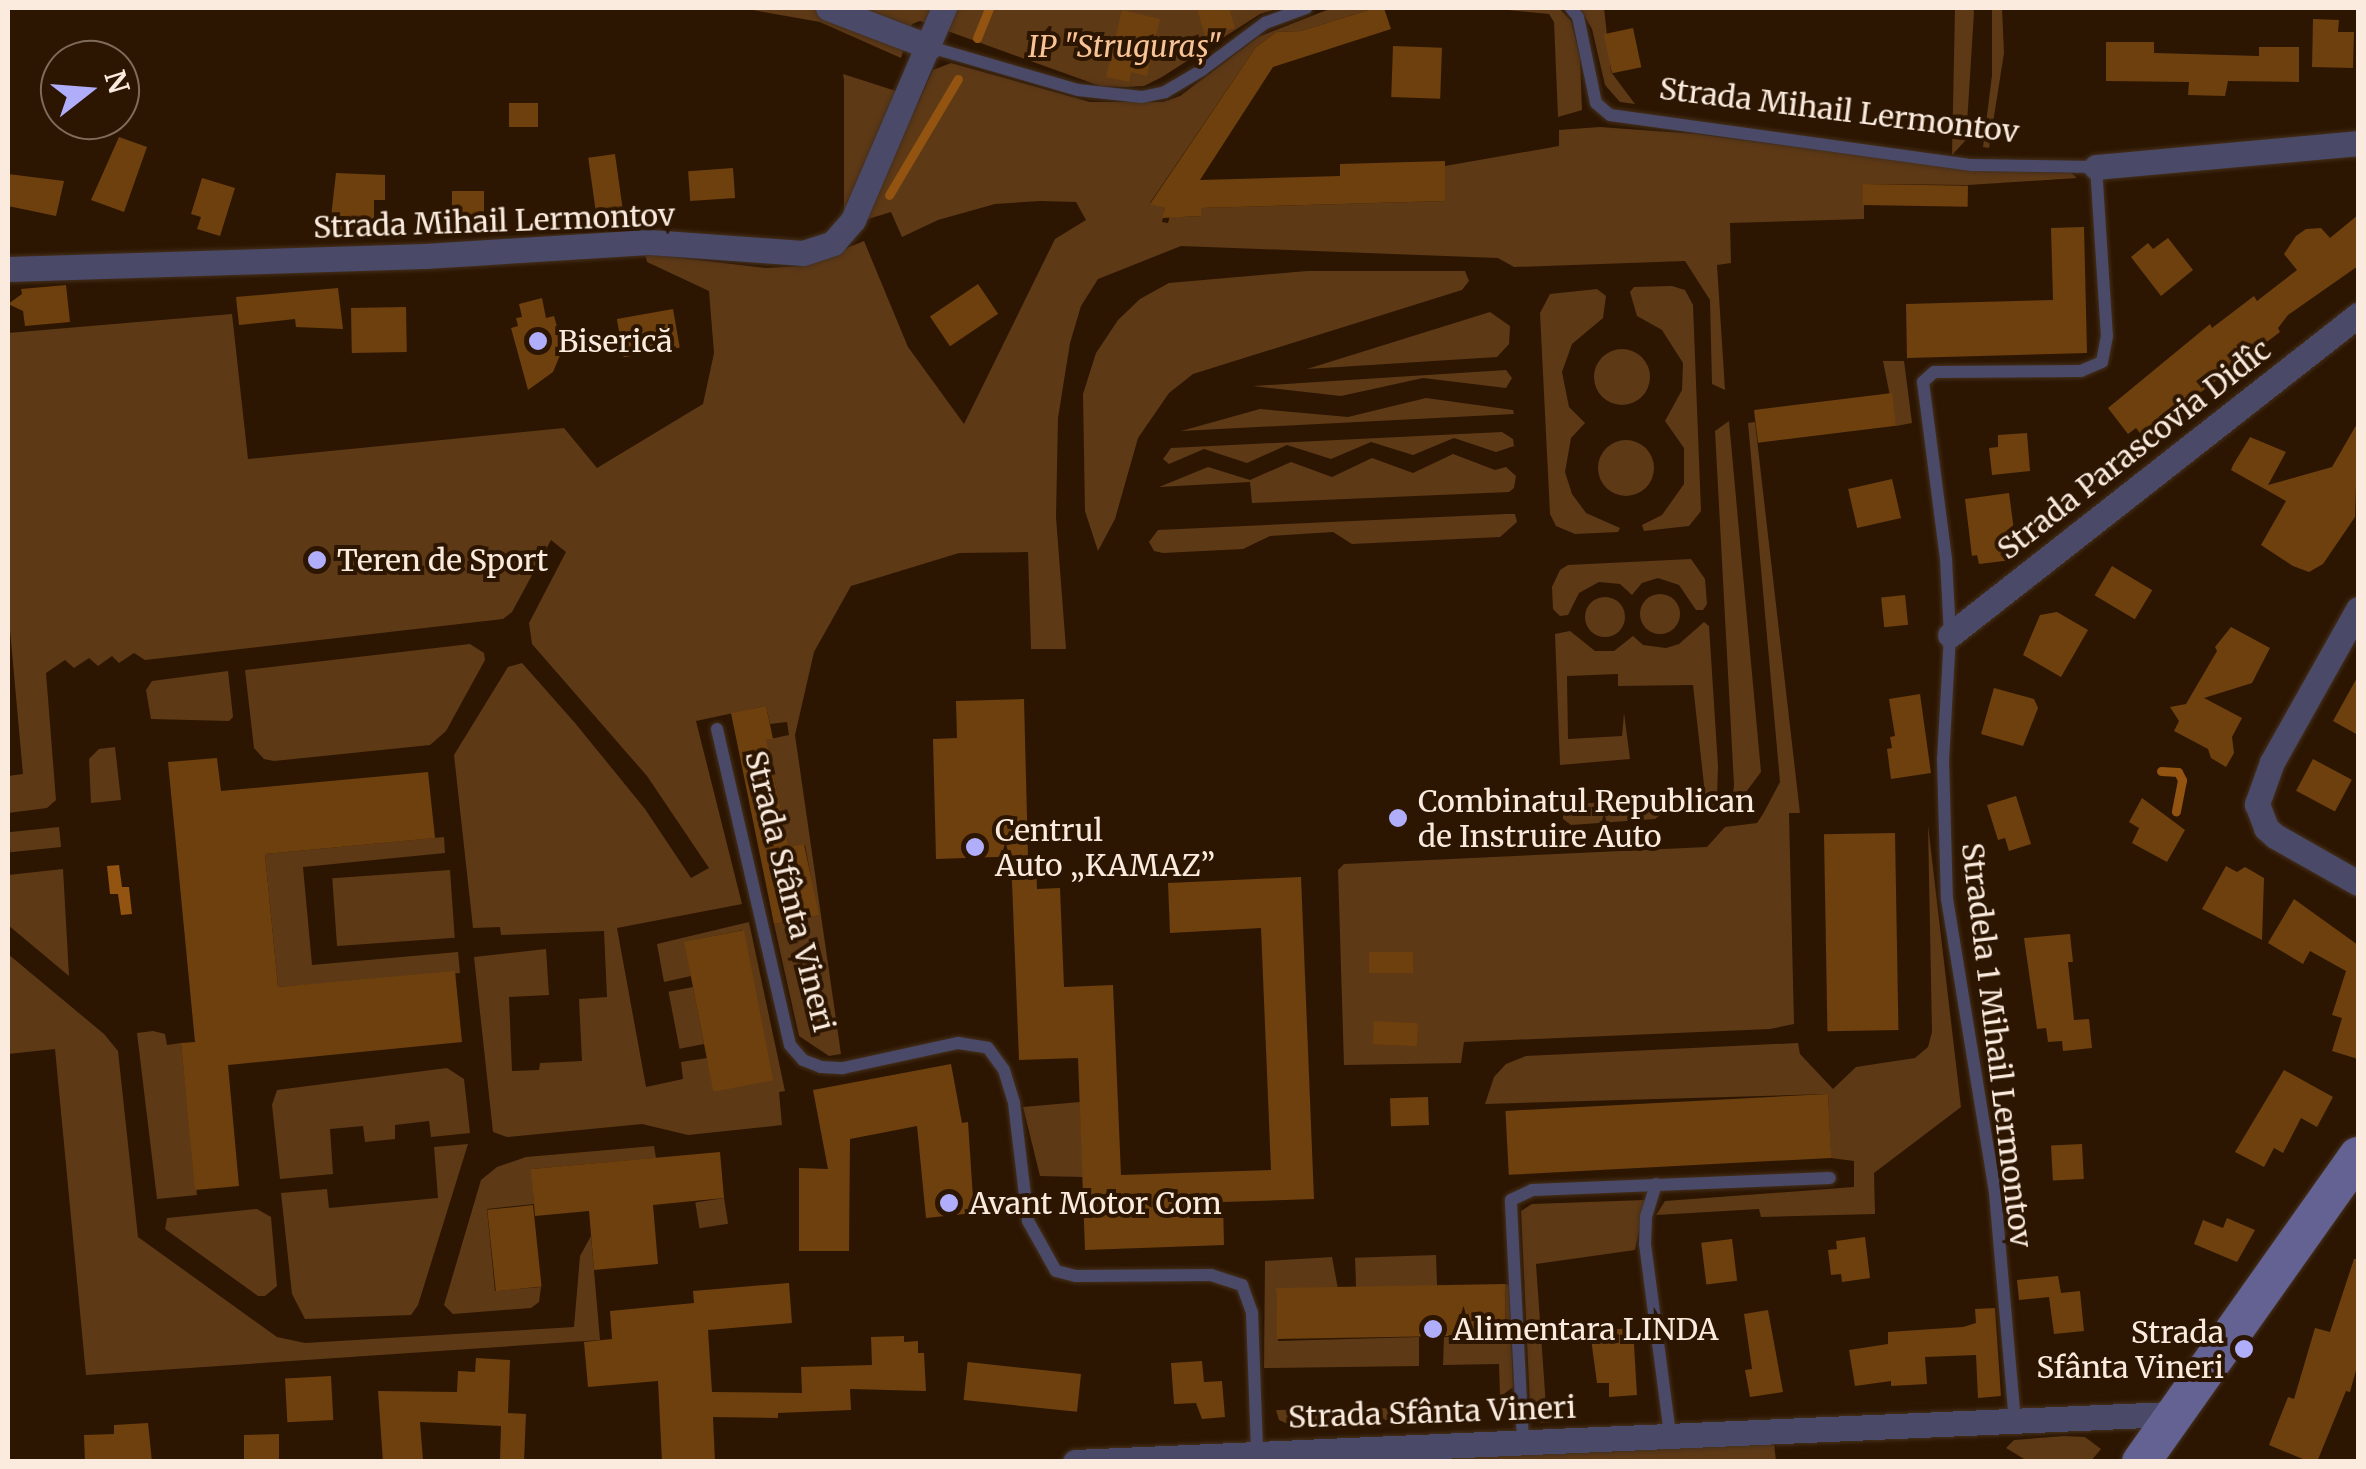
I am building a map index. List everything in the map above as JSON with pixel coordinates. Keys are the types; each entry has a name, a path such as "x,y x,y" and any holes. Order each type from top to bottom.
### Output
{"street":[{"path":"828,8 930,47"},
{"name":"Strada Mihail Lermontov","path":"8,269 425,256 649,242 802,253 833,243 853,220 944,8"},
{"name":"Strada Mihail Lermontov","path":"2096,167 2358,143"},
{"name":"Strada Parascovia Didîc","path":"1950,634 2358,315"},
{"path":"2358,609 2272,762 2257,804 2266,828 2275,836 2358,883"},
{"path":"2141,1462 2358,1156"},
{"name":"Strada Sfânta Vineri","path":"1075,1462 2172,1414"}],"lane":[{"path":"930,47 1078,90 1142,97 1165,92 1265,23 1306,8"},
{"name":"Strada Mihail Lermontov","path":"1571,8 1578,17 1596,103 1610,115 1972,165 2096,167"},
{"name":"Stradela 1 Mihail Lermontov","path":"2015,1422 1994,1194 1947,899 1942,758 1950,634 1925,376 1964,371 2081,372 2102,362 2107,336 2096,167"},
{"name":"Strada Sfânta Vineri","path":"717,729 790,1045 803,1060 821,1067 844,1068 958,1043 988,1048 1004,1070 1014,1103 1028,1221 1056,1271 1076,1276 1211,1275 1242,1285 1252,1313 1257,1452"},
{"path":"1522,1441 1511,1200 1532,1190 1830,1178"},
{"path":"1656,1184 1646,1216 1646,1244 1670,1436"}],"green space":[{"name":"IP \"Struguraș\"","path":"741,8 1280,8 1260,14 1162,77 1144,86 1126,87 1100,86 920,21 912,24 901,58 820,22"},
{"path":"1332,8 1375,8 1301,31 1276,32 1256,47 1150,203 1165,208 1162,222 1168,223 1171,211 1182,217 1201,216 1201,208 1445,201 1445,166 1559,146 1559,130 1600,127 1696,134 1978,171 2071,173 2077,178 1968,185 1864,184 1864,219 1730,223 1731,263 1717,265 1725,390 1712,384 1710,300 1685,261 1514,267 1498,258 1181,246 1098,279 1081,306 1070,343 1058,418 1056,517 1066,649 1031,649 1028,552 959,553 851,586 814,652 795,735 841,1054 829,1056 799,1036 774,924 818,915 805,845 789,847 769,754 761,741 789,735 787,722 770,724 766,706 696,721 742,904 617,928 646,1087 683,1079 681,1062 707,1058 714,1092 743,930 685,942 691,976 664,982 657,944 749,922 785,1091 779,1092 782,1125 688,1135 642,1124 507,1137 493,1132 474,957 546,949 549,995 509,997 512,1071 539,1070 540,1063 582,1061 579,999 607,997 604,931 501,935 500,927 473,928 454,755 508,667 522,663 575,723 645,809 691,878 709,868 647,776 532,644 529,623 566,552 551,540 512,612 503,619 145,660 134,653 119,663 112,656 98,666 89,658 74,668 65,660 46,673 56,800 47,808 8,813 8,776 23,774 8,608 8,333 232,314 248,459 564,428 597,468 703,404 714,353 709,291 647,262 645,254 766,268 802,266 864,241 908,347 964,424 1055,239 1086,220 1076,202 1040,201 995,204 938,220 902,237 891,212 865,220 933,70 951,63 1090,102 1163,102 1180,96 1258,37"},
{"path":"1487,8 1559,8 1571,21 1580,57 1582,110 1558,117 1554,22 1549,14"},
{"path":"1580,8 1604,8 1611,72 1635,104 1620,102 1605,85 1592,29"},
{"path":"1955,8 1973,8 1974,12 1966,140 1952,155"},
{"path":"1992,8 2002,8 2004,53 1989,148 1983,147 1992,75"},
{"path":"843,74 899,92 844,211 844,80"},
{"path":"1307,271 1465,271 1469,281 1462,290 1193,374 1169,393 1138,438 1115,519 1098,551 1085,511 1083,394 1096,353 1118,320 1140,299 1169,283"},
{"path":"1672,286 1685,290 1693,305 1701,511 1689,526 1644,531 1642,525 1662,515 1684,484 1684,448 1665,421 1682,390 1683,363 1662,330 1637,316 1630,292 1634,287"},
{"path":"1597,289 1606,296 1603,318 1572,344 1562,372 1569,407 1585,423 1571,438 1565,472 1572,494 1586,513 1620,528 1618,532 1575,534 1556,526 1550,514 1540,313 1550,294"},
{"path":"1490,312 1510,326 1509,344 1497,357 1307,369"},
{"path":"1622,349 1642,357 1650,377 1642,397 1622,405 1602,397 1594,377 1602,357"},
{"path":"1883,361 1904,361 1912,423 1896,426"},
{"path":"1506,370 1512,378 1506,388 1423,378 1341,396 1253,386"},
{"path":"1426,398 1513,410 1514,414 1181,431 1260,409 1348,417"},
{"path":"1729,421 1761,772 1731,812 1734,785 1715,431"},
{"path":"1755,422 1800,813 1789,813 1794,1024 1770,1029 1464,1042 1461,1063 1344,1065 1338,870 1344,864 1707,847 1725,827 1757,823 1763,814 1780,782 1748,423"},
{"path":"1502,432 1513,439 1514,446 1496,452 1454,438 1413,455 1371,442 1331,459 1287,445 1247,463 1204,449 1169,464 1163,459 1171,448"},
{"path":"1626,440 1646,448 1654,468 1646,488 1626,496 1606,488 1598,468 1606,448"},
{"path":"1453,454 1495,470 1506,467 1516,476 1514,488 1509,492 1252,503 1250,482 1159,487 1208,467 1250,480 1291,462 1332,477 1372,458 1413,473"},
{"path":"1515,514 1517,522 1500,537 1352,544 1333,532 1270,536 1243,549 1163,553 1154,551 1149,542 1158,530"},
{"path":"1691,559 1705,579 1707,604 1703,610 1696,610 1679,585 1658,578 1642,583 1632,595 1620,584 1599,582 1579,593 1568,615 1560,616 1553,609 1552,587 1560,570 1568,565"},
{"path":"1660,594 1674,600 1680,614 1674,628 1660,634 1646,628 1640,614 1646,600"},
{"path":"1605,597 1619,603 1625,617 1619,631 1605,637 1591,631 1585,617 1591,603"},
{"path":"1704,622 1709,626 1718,766 1717,799 1708,815 1692,813 1682,802 1683,796 1705,794 1693,685 1618,686 1618,674 1567,676 1568,739 1622,736 1624,713 1630,759 1560,765 1555,634 1570,631 1595,651 1614,651 1633,636 1643,645 1666,648 1679,644"},
{"path":"470,644 484,653 485,660 446,731 430,745 274,761 264,759 254,748 245,670"},
{"path":"228,671 233,717 229,721 151,719 146,690 152,681"},
{"path":"115,747 121,800 91,803 89,759 99,749"},
{"path":"1665,798 1664,812 1655,819 1571,825 1563,819 1563,805"},
{"path":"1928,825 1961,1107 1874,1173 1875,1214 1761,1217 1759,1209 1656,1215 1665,1201 1854,1187 1854,1161 1831,1158 1828,1094 1485,1104 1494,1077 1506,1064 1526,1056 1798,1043 1800,1054 1833,1089 1856,1067 1915,1058 1928,1047 1932,1032"},
{"path":"59,827 61,847 10,852 8,832"},
{"path":"444,837 445,853 303,867 312,965 458,952 460,973 278,987 265,854"},
{"path":"63,869 69,976 8,925 8,875"},
{"path":"450,870 455,938 337,946 332,878"},
{"path":"8,954 104,1034 118,1051 138,1237 277,1337 305,1343 574,1327 580,1256 591,1236 600,1340 86,1375 55,1049 8,1054"},
{"path":"693,987 704,1044 680,1049 668,992"},
{"path":"137,1033 165,1034 167,1045 181,1043 197,1195 157,1199"},
{"path":"447,1068 464,1079 470,1133 431,1137 429,1121 395,1125 395,1139 365,1142 363,1126 330,1129 333,1174 280,1179 272,1105 277,1090"},
{"path":"1080,1102 1083,1177 1040,1176 1023,1107"},
{"path":"468,1144 418,1305 411,1315 305,1319 292,1294 281,1193 327,1189 329,1208 438,1198 434,1147"},
{"path":"654,1146 656,1158 532,1169 534,1204 487,1209 495,1291 541,1287 539,1302 531,1308 453,1314 444,1305 481,1180 497,1167 526,1157"},
{"path":"724,1198 728,1224 699,1228 695,1203"},
{"path":"1645,1200 1635,1250 1536,1264 1547,1421 1582,1420 1540,1423 1530,1406 1521,1211 1532,1204"},
{"path":"257,1209 271,1217 277,1286 265,1296 258,1296 165,1229 167,1218"},
{"path":"1436,1255 1437,1286 1356,1289 1355,1258"},
{"path":"1332,1257 1338,1289 1276,1290 1278,1341 1419,1337 1419,1366 1264,1368 1265,1261"},
{"path":"1505,1284 1509,1285 1513,1387 1500,1397 1499,1364 1443,1365 1444,1337 1506,1335"},
{"path":"1461,1407 1466,1415 1292,1426 1279,1420 1276,1410"},
{"path":"2085,1437 2101,1449 2091,1461 2029,1462 2006,1448 2014,1440"},
{"path":"1774,1444 1776,1461 1344,1462 1405,1454"}],"shaded area":[{"path":"119,865 122,887 129,887 132,914 121,915 118,894 110,894 107,866"}],"building":[{"path":"1197,8 1229,8 1235,28 1205,36"},
{"path":"1384,8 1391,29 1273,67 1200,180 1340,176 1340,164 1445,161 1445,201 1201,208 1201,216 1162,218 1165,208 1150,204 1256,47 1276,32 1301,31"},
{"path":"1122,10 1160,19 1147,76 1131,72 1129,82 1106,77"},
{"path":"2313,19 2339,20 2338,32 2354,32 2353,68 2312,67"},
{"path":"1633,28 1641,67 1612,73 1604,34"},
{"path":"2106,42 2154,42 2154,53 2259,56 2259,47 2299,47 2299,82 2228,81 2225,96 2188,95 2189,82 2106,81"},
{"path":"1393,46 1442,48 1440,99 1391,97"},
{"path":"509,103 538,103 538,127 509,127"},
{"path":"118,140 147,147 124,212 91,200"},
{"path":"615,154 623,209 596,213 588,158"},
{"path":"733,168 735,198 690,201 688,171"},
{"path":"336,173 385,175 385,200 374,200 374,237 329,235"},
{"path":"8,174 64,181 56,216 8,206"},
{"path":"202,178 235,188 220,236 197,229 201,217 191,214"},
{"path":"1863,184 1968,186 1968,207 1863,205"},
{"path":"452,191 484,191 484,229 452,229"},
{"path":"2358,215 2358,266 2288,315 2278,328 2280,332 2239,363 2244,370 2222,386 2217,380 2181,407 2186,413 2147,442 2136,428 2128,434 2108,408 2210,324 2212,328 2254,296 2257,301 2297,270 2284,254 2296,236 2306,229 2321,228 2330,238"},
{"path":"2084,227 2087,353 1907,358 1906,304 2053,300 2051,228"},
{"path":"2168,238 2193,270 2161,296 2131,257 2148,243 2153,249"},
{"path":"978,284 998,314 950,346 930,316"},
{"path":"66,285 70,322 25,326 23,311 8,304 22,294 21,289"},
{"path":"338,288 343,329 296,327 295,319 239,325 236,297"},
{"name":"Biserică","path":"542,298 546,318 554,316 563,348 553,372 528,390 511,328 518,326 516,318 522,317 519,304"},
{"path":"406,307 407,352 352,353 351,308"},
{"path":"673,309 680,347 624,357 617,319"},
{"path":"1892,393 1896,426 1758,443 1754,410"},
{"path":"2358,422 2355,517 2323,564 2309,572 2293,566 2261,545 2286,501 2231,470 2233,465 2250,437 2286,452 2268,485 2332,467"},
{"path":"2027,433 2030,471 1992,475 1989,448 1998,447 1998,435"},
{"path":"1892,479 1901,518 1857,528 1848,489"},
{"path":"2009,493 2017,553 2011,553 2012,560 1979,564 1977,555 1972,556 1965,499"},
{"path":"2112,566 2152,590 2135,619 2094,595"},
{"path":"1905,595 1908,625 1884,627 1881,598"},
{"path":"2057,612 2088,630 2061,677 2023,655 2040,615"},
{"path":"2231,627 2270,648 2252,683 2204,698 2242,718 2232,737 2234,753 2226,767 2211,758 2208,749 2174,731 2179,721 2170,707 2186,704 2217,651 2215,647"},
{"path":"2358,676 2358,735 2333,721"},
{"path":"1994,688 2034,699 2038,708 2023,746 1981,734"},
{"path":"1920,694 1931,773 1891,779 1887,749 1892,748 1890,737 1895,736 1889,699"},
{"path":"1024,699 1028,856 1036,856 1037,889 1060,888 1064,987 1113,985 1121,1175 1271,1170 1261,928 1170,933 1168,883 1301,877 1314,1199 1223,1202 1224,1245 1085,1250 1078,1058 1019,1060 1011,857 1024,856 936,859 933,739 957,738 956,701"},
{"path":"766,706 773,739 766,740 789,847 804,844 819,915 774,924 731,713"},
{"path":"217,758 221,791 428,772 435,838 265,854 278,987 455,971 462,1042 228,1065 239,1186 195,1190 181,1043 195,1042 168,762"},
{"path":"2313,759 2352,780 2335,811 2296,791"},
{"path":"2016,796 2031,844 2009,851 2005,838 1998,840 1987,805"},
{"path":"2142,798 2185,830 2167,862 2132,843 2139,828 2129,822"},
{"path":"1895,833 1898,1030 1827,1031 1824,834"},
{"path":"2226,866 2237,872 2245,867 2264,878 2262,940 2202,909"},
{"path":"2294,899 2358,945 2358,1059 2332,1051 2342,1018 2332,1015 2346,971 2310,951 2303,964 2268,943"},
{"path":"744,930 773,1080 713,1092 684,942"},
{"path":"2070,934 2073,962 2068,962 2074,1020 2089,1019 2092,1048 2063,1051 2062,1041 2048,1042 2046,1028 2037,1029 2024,938"},
{"path":"1369,952 1413,952 1413,973 1369,973"},
{"path":"1374,1021 1418,1023 1417,1046 1373,1044"},
{"path":"951,1064 962,1123 968,1122 974,1213 926,1218 917,1126 850,1139 849,1251 799,1251 799,1168 828,1169 813,1090"},
{"path":"2284,1070 2333,1097 2317,1127 2301,1118 2283,1153 2274,1148 2264,1167 2235,1152"},
{"path":"1828,1094 1831,1158 1509,1175 1505,1111"},
{"path":"1428,1097 1429,1125 1391,1126 1390,1098"},
{"path":"2082,1144 2084,1179 2053,1181 2051,1146"},
{"path":"720,1152 724,1198 653,1205 658,1264 594,1270 589,1211 535,1216 531,1169"},
{"path":"533,1205 542,1287 496,1291 487,1210"},
{"path":"2227,1218 2255,1230 2237,1262 2194,1244 2203,1220 2223,1228"},
{"path":"1865,1237 1870,1278 1842,1282 1841,1274 1831,1275 1828,1250 1837,1249 1836,1241"},
{"path":"1732,1239 1737,1281 1706,1284 1701,1243"},
{"path":"2354,1259 2358,1259 2358,1363 2350,1392 2346,1391 2317,1462 2310,1462 2269,1445 2288,1397 2294,1399 2315,1328 2330,1332"},
{"path":"2058,1276 2061,1293 2080,1291 2084,1331 2054,1334 2049,1297 2019,1300 2017,1280"},
{"path":"789,1283 792,1323 708,1330 712,1392 802,1393 801,1367 872,1365 871,1337 904,1336 904,1342 918,1341 918,1353 924,1353 926,1391 850,1389 851,1410 778,1413 778,1418 713,1417 715,1462 662,1462 658,1381 588,1387 584,1342 612,1339 610,1311 694,1303 693,1291"},
{"path":"1505,1284 1506,1335 1277,1339 1276,1288"},
{"path":"1995,1308 2001,1396 1978,1398 1976,1355 1925,1357 1927,1384 1891,1386 1891,1381 1855,1386 1849,1350 1888,1344 1888,1332 1963,1327 1976,1323 1975,1309"},
{"path":"1768,1310 1783,1392 1750,1397 1745,1370 1752,1369 1744,1314"},
{"path":"1633,1328 1637,1395 1609,1397 1609,1383 1597,1383 1590,1331"},
{"path":"476,1358 510,1360 508,1413 526,1414 524,1461 500,1460 501,1426 420,1422 423,1460 383,1462 378,1391 457,1392 458,1371 475,1372"},
{"path":"1202,1361 1204,1382 1222,1381 1225,1417 1202,1419 1196,1403 1174,1404 1171,1363"},
{"path":"968,1362 1081,1374 1077,1412 964,1400"},
{"path":"331,1376 333,1420 287,1422 285,1378"},
{"path":"148,1423 152,1462 85,1462 84,1435 114,1434 114,1425"},
{"path":"279,1434 279,1462 244,1459 244,1435"}],"waterway":[{"path":"977,38 989,8"},
{"path":"889,195 958,79"},
{"path":"2161,771 2178,772 2182,780 2176,811"}],"place":[{"name":"Biserică","path":"538,341"},
{"name":"Teren de Sport","path":"317,560"},
{"name":"Combinatul Republican de Instruire Auto","path":"1398,818"},
{"name":"Centrul Auto „KAMAZ”","path":"975,847"},
{"name":"Avant Motor Com","path":"949,1203"},
{"name":"Alimentara LINDA","path":"1433,1329"},
{"name":"Strada Sfânta Vineri","path":"2244,1349"}]}
